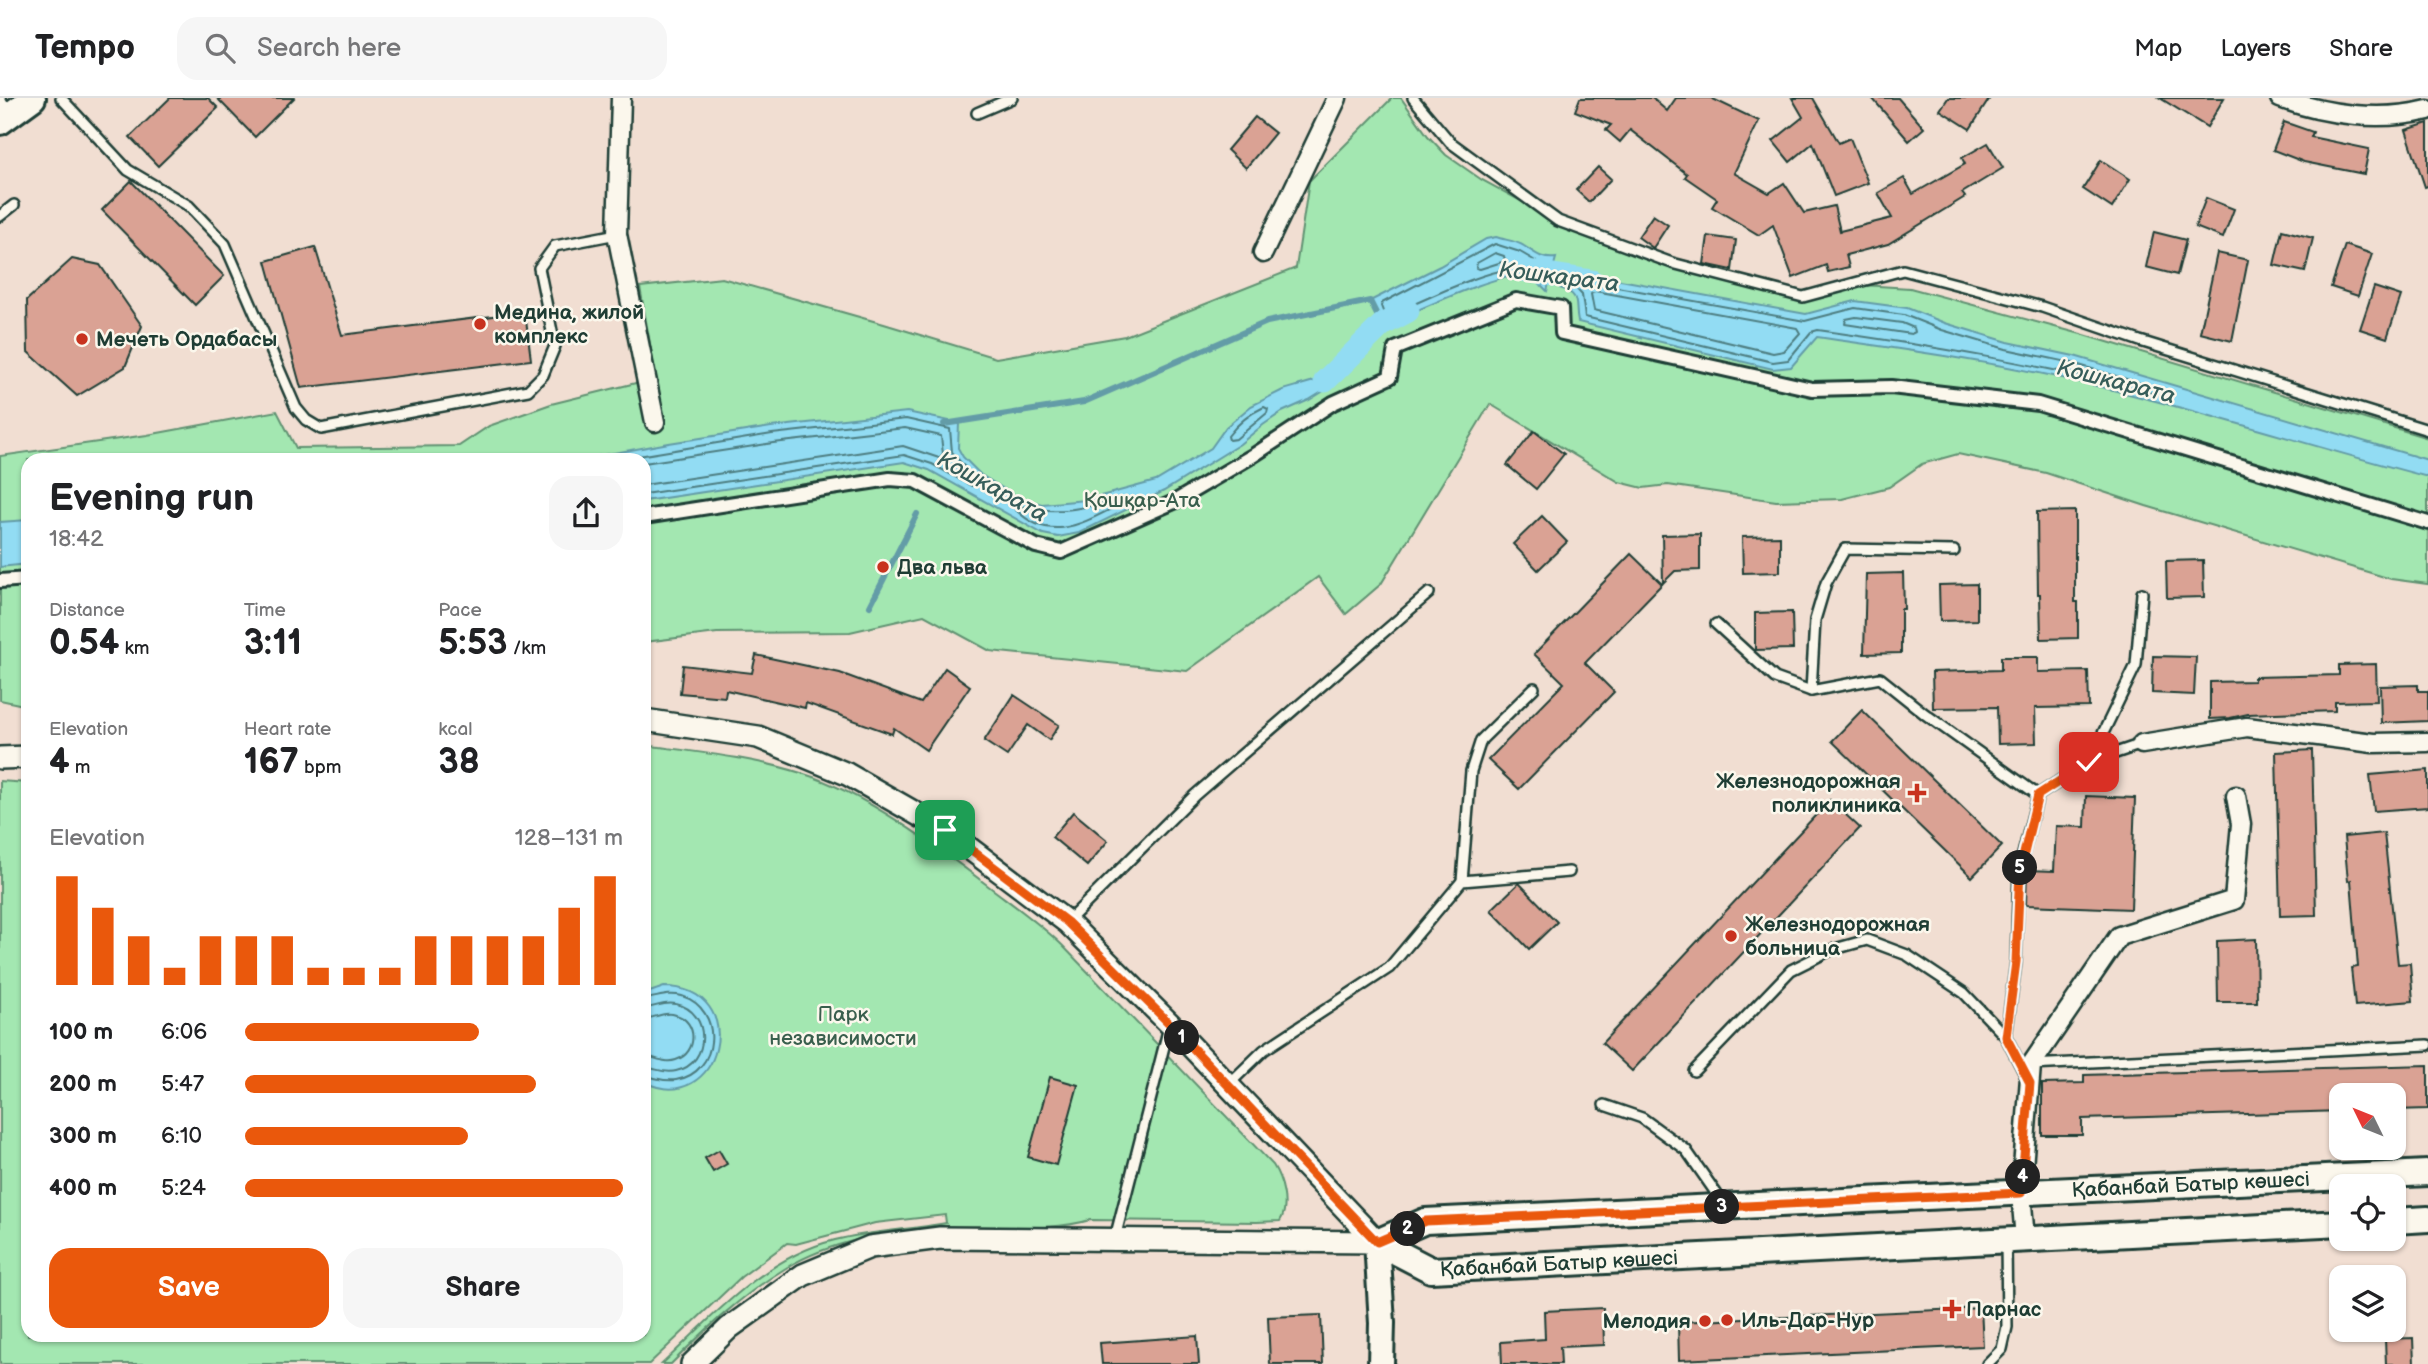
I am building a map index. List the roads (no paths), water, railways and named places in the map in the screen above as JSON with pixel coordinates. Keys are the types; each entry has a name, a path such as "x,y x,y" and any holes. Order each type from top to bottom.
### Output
{"main road":[{"path":"3,112 33,98"},
{"name":"Қабанбай Батыр көшесі","path":"1377,1242 1426,1221 2428,1172"},
{"path":"2406,1220 2428,1219"},
{"name":"Қабанбай Батыр көшесі","path":"1377,1242 1431,1270 2329,1224"},
{"path":"1377,1242 1382,1323 1381,1364"}],"street":[{"path":"621,98 617,233 655,422"},
{"path":"1263,253 1337,98"},
{"path":"2280,98 2300,105 2349,114 2378,116 2428,110"},
{"path":"651,516 890,478 915,481 1037,546 1060,552 1174,502 1254,455 1333,403 1390,377 1395,349 1516,300 1561,308 1562,333 1812,389 1891,387 2038,404 2428,523"},
{"path":"0,581 21,580"},
{"path":"651,721 758,737 847,774 945,830 1067,922 1170,1024 1377,1242"},
{"path":"2142,744 2247,727 2373,743 2428,742"},
{"path":"0,758 21,757"},
{"path":"2016,1240 2031,1074 2119,936 2234,900 2241,824 2236,796"},
{"path":"692,1364 729,1328 803,1275 870,1247 940,1238 1377,1242"}],"lane":[{"path":"61,98 128,170 189,206 225,244 296,408 306,420 321,429 528,390 543,375 555,346 539,268 555,246 617,233"},
{"path":"977,113 1013,98"},
{"path":"1413,98 1450,142 1558,222 1672,263 1803,297 1903,270 2042,307 2140,341 2428,430"},
{"path":"0,216 14,205"},
{"path":"1811,691 1815,620 1826,583 1845,550 1954,551"},
{"path":"1067,922 1195,795 1429,593"},
{"path":"2089,762 2136,665 2142,593"},
{"path":"1716,624 1775,678 1811,691 1880,678 1925,714 2038,795"},
{"path":"1228,1086 1264,1049 1389,968 1462,881 1471,771 1481,740 1534,688"},
{"path":"2006,1037 2016,962 2020,870 2038,795 2089,762 2142,744"},
{"path":"1462,881 1569,872"},
{"path":"1694,1070 1791,970 1831,950 1867,940 1907,955 1964,993 2006,1037 2031,1074 2428,1045"},
{"path":"1115,1238 1170,1024"},
{"path":"1604,1105 1642,1118 1686,1150 1726,1207"},
{"path":"1987,1364 2001,1349 2007,1327 2016,1240"}],"water":[{"path":"1496,237 1518,243 1543,257 1556,258 1547,291 1532,278 1513,275 1455,294 1382,325 1370,301 1440,266 1486,239"},
{"path":"1566,270 1806,314 1855,301 1907,308 2008,342 2074,356 2428,460 2428,477 2127,394 1951,357 1817,337 1791,367 1773,369 1578,322 1574,297 1560,288"},
{"path":"1346,356 1348,369 1335,384 1282,412 1240,444 1164,491 1079,533 1058,537 1043,534 929,470 904,462 651,500 651,453 614,453 771,427 907,412 959,423 958,448 963,457 981,475 1019,498 1042,504 1086,500 1156,481 1211,448 1226,427 1251,406 1283,390 1314,381"},
{"path":"21,520 21,565 0,567 0,522"},
{"path":"664,987 692,993 709,1007 717,1027 716,1048 708,1068 692,1083 671,1089 651,1084 651,992"}],"waterway":[{"name":"Кошкарата","path":"1522,270 1592,281"},
{"path":"944,424 1084,402 1267,322 1370,301 1382,325"},
{"name":"Кошкарата","path":"1325,381 1382,325 1408,311"},
{"path":"870,606 917,514"}],"place":[{"name":"Медина, жилой комплекс","path":"480,324"},
{"name":"Мечеть Ордабасы","path":"82,339"},
{"name":"Два льва","path":"883,567"},
{"name":"Железнодорожная поликлиника","path":"1917,793"},
{"name":"Железнодорожная больница","path":"1731,936"},
{"name":"Парнас","path":"1952,1309"},
{"name":"Иль-Дар-Нур","path":"1727,1320"},
{"name":"Мелодия","path":"1705,1321"}],"park label":[{"name":"Қошқар-Ата","path":"1142,500"},
{"name":"Парк независимости","path":"843,1026"}]}
